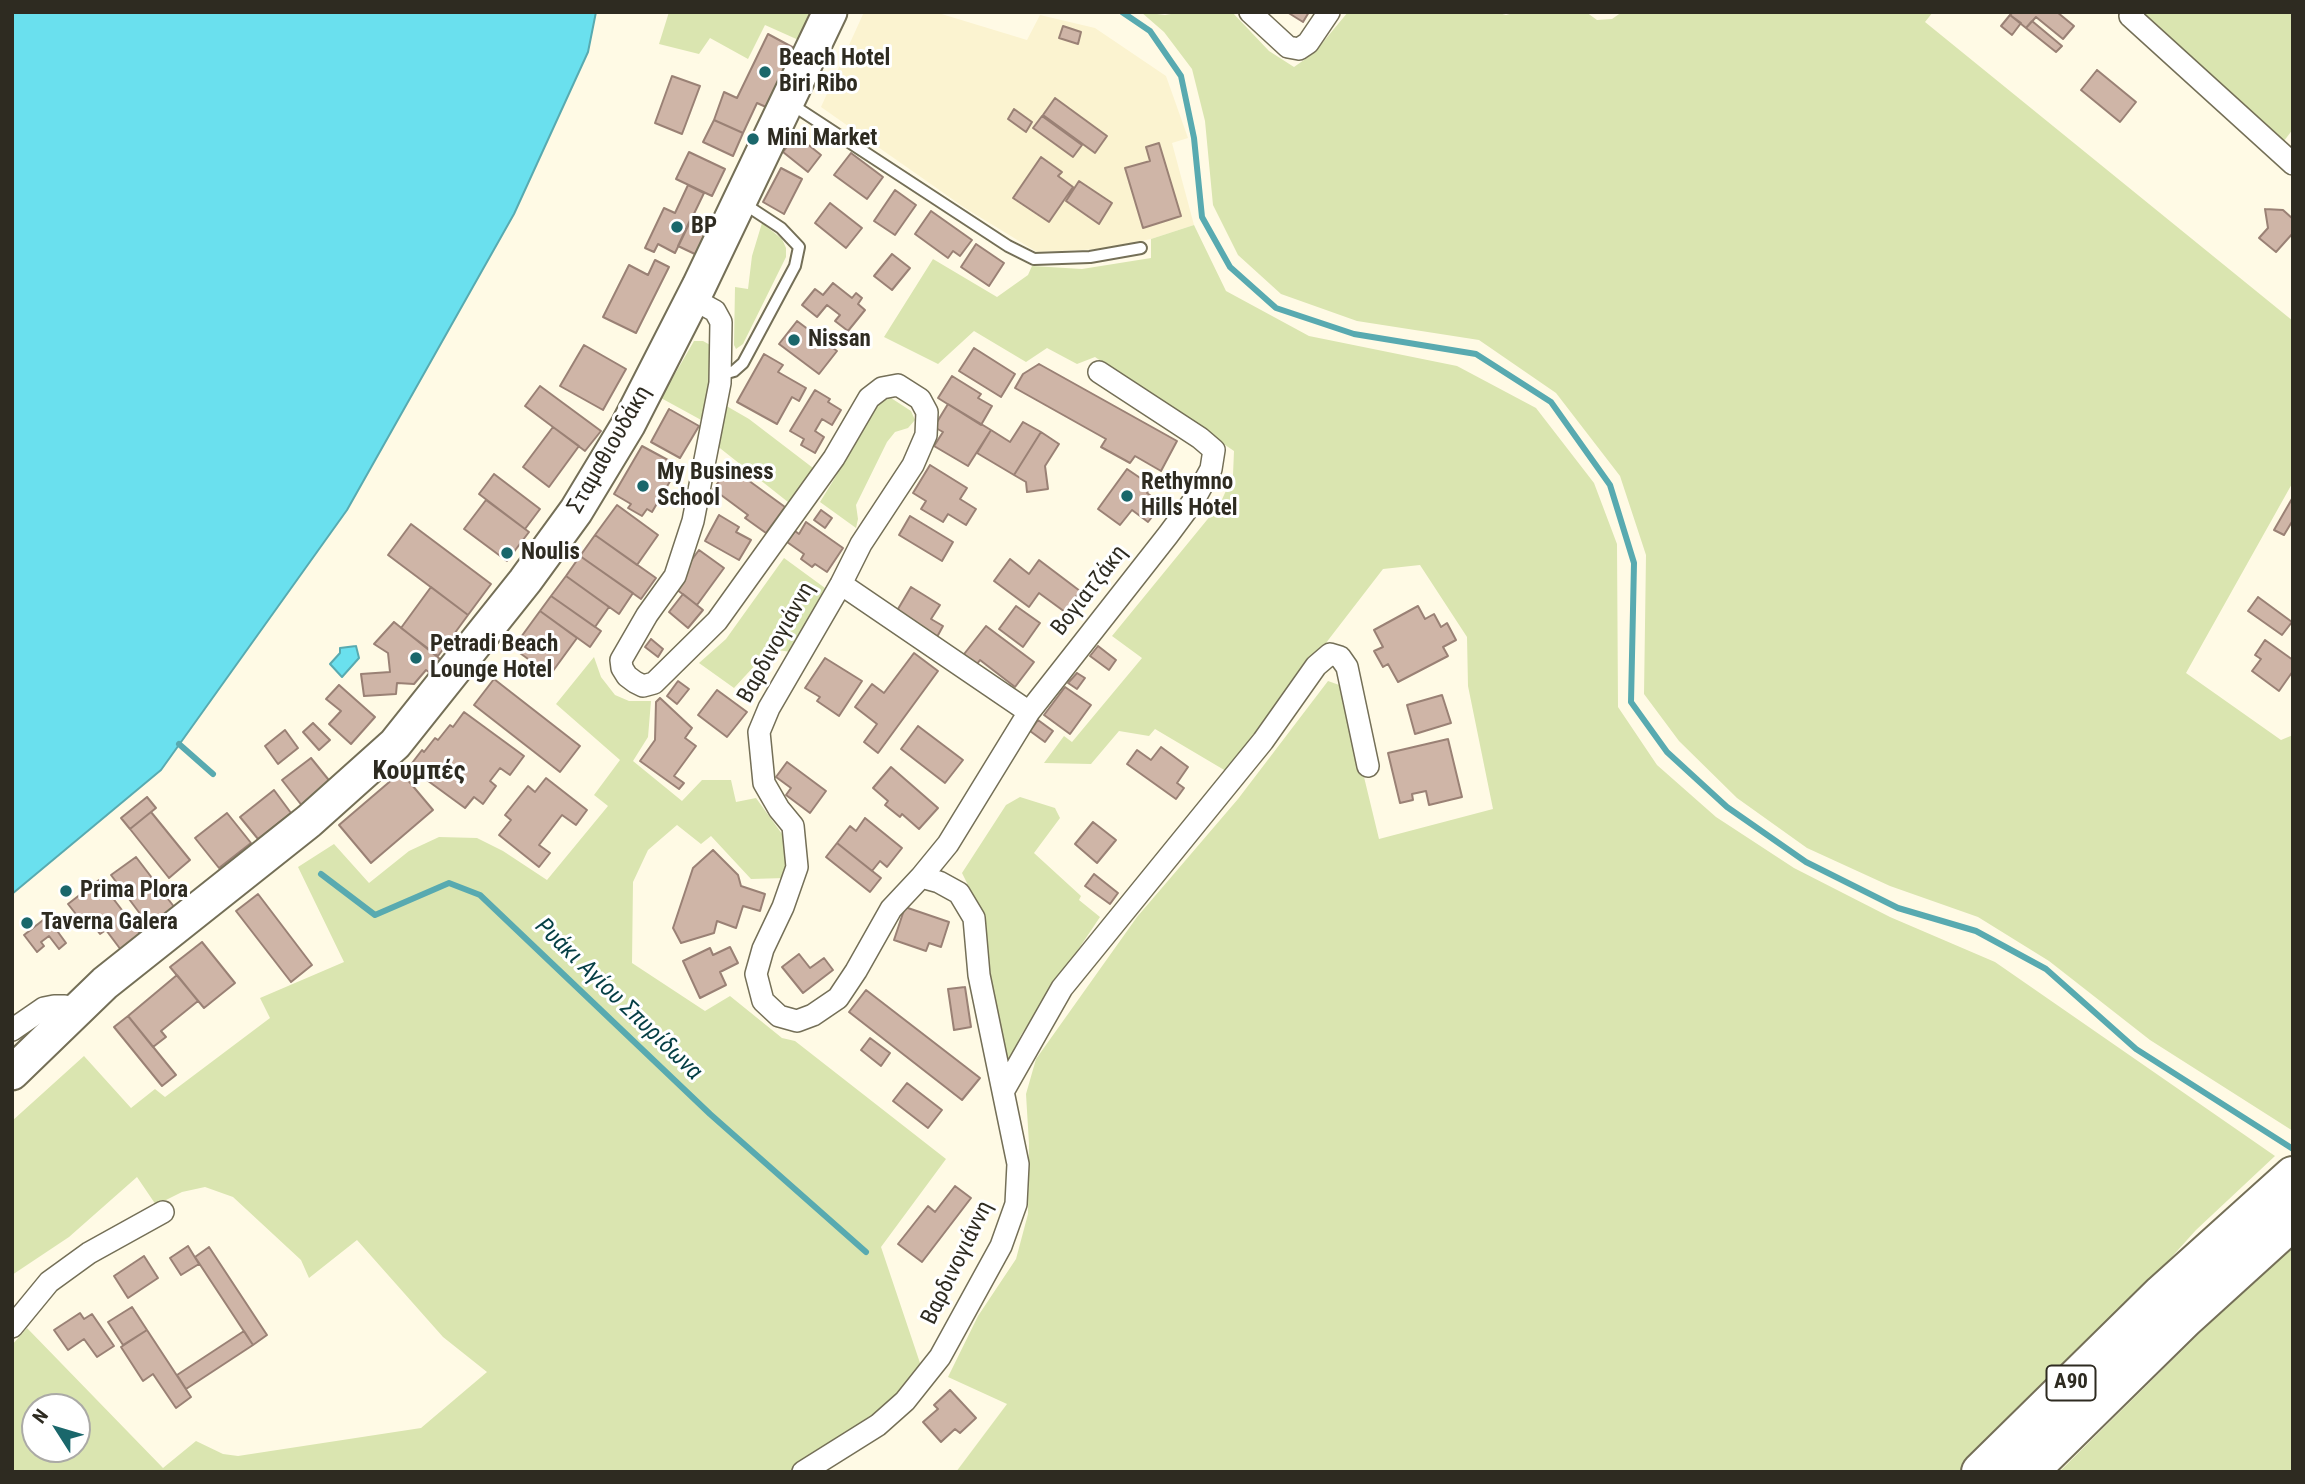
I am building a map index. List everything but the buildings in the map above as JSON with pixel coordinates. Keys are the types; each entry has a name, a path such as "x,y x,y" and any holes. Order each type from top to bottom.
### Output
{"highway":[{"name":"Α90","path":"2028,1472 2293,1176"},
{"name":"Α90","path":"1981,1472 2173,1307 2293,1220"}],"main road":[{"name":"Σταμαθιουδάκη","path":"12,1073 105,983 309,821 395,744 525,581 576,511 628,425 788,103 830,12"}],"street":[{"path":"1250,12 1288,47 1299,49 1308,43 1329,12"},
{"path":"2134,12 2130,16 2293,164"},
{"name":"Βαρδινογιάννη","path":"692,299 715,311 721,322 720,375 693,521 675,576 647,615 621,660 622,668 635,682 643,686 654,683 717,621 834,458 869,398 882,388 898,385 920,399 927,412 926,435 913,465 861,544 759,732 764,783 779,809 793,826 797,867 783,907 763,949 756,974 763,1000 779,1016 797,1021 813,1015 838,998 891,909 921,877 939,882 959,893 974,918 979,975 1018,1164 1016,1204 1001,1246 940,1357 905,1401 878,1425 803,1472"},
{"name":"Βογιατζάκη","path":"921,877 948,844 1030,712 1168,535 1194,500 1211,469 1214,450 1099,372"},
{"path":"841,584 1030,712"},
{"path":"1004,1090 1062,988 1263,741 1322,659 1330,654 1340,657 1347,667 1368,766"},
{"path":"12,1030 44,1008 65,1006 75,1014"},
{"path":"12,1327 49,1282 89,1253 163,1212"}],"lane":[{"path":"788,103 1009,246 1034,259 1090,257 1141,248"},
{"path":"720,375 734,371 743,363 795,266 799,247 780,228 740,201"}],"shaded area":[{"path":"864,12 935,12 1027,40 1040,15 1095,28 1166,76 1188,138 1172,143 1194,225 1151,239 1102,249 1037,252 965,208 821,107"}],"green space":[{"path":"669,12 817,12 803,42 765,25 748,59 710,38 699,54 659,44"},
{"path":"1141,12 1165,15 1183,12 1232,12 1269,51 1294,67 1314,53 1348,12 1495,12 1506,15 1517,12 1586,12 1597,20 1612,19 1622,12 1933,12 1925,22 2293,321 2293,482 2186,673 2281,740 2293,735 2293,1131 2150,1040 2049,961 1978,917 1890,886 1807,848 1737,798 1679,741 1644,694 1646,555 1620,476 1556,393 1479,340 1357,321 1281,294 1238,255 1213,205 1205,121 1192,69 1164,32"},
{"path":"2146,12 2293,12 2293,129 2284,141 2145,16"},
{"path":"762,223 782,239 786,257 743,344 736,349 735,287 748,289 752,256"},
{"path":"1194,225 1226,291 1309,336 1457,366 1536,408 1594,483 1617,544 1618,707 1657,765 1716,817 1794,868 1890,917 1995,962 2275,1156 2196,1230 2123,1311 1960,1472 956,1472 1007,1404 948,1377 978,1316 1016,1259 1028,1214 1029,1144 1026,1094 1036,1059 1137,917 1238,799 1328,681 1342,686 1379,839 1493,809 1468,686 1467,637 1420,565 1383,569 1231,774 1155,729 1149,736 1119,731 1091,764 1044,763 1064,736 1072,742 1142,658 1112,636 1220,504 1233,475 1234,451 1095,357 1077,364 1047,348 1026,362 974,331 938,364 884,337 933,259 997,297 1028,275 1032,266 1082,269 1151,258 1151,239"},
{"path":"694,341 703,341 712,346 713,363 703,421 661,398"},
{"path":"891,398 911,411 915,420 908,428 895,432 887,442 856,505 856,528 820,502 854,447 864,421 876,406"},
{"path":"723,404 749,419 817,471 793,506 716,445"},
{"path":"784,558 825,588 791,652 777,650 758,662 734,688 699,663 726,639"},
{"path":"594,657 601,677 615,695 629,701 651,701 648,737 633,761 682,801 702,780 731,780 736,802 756,798 790,845 785,878 751,879 711,836 701,844 677,825 648,850 633,882 632,963 705,1011 730,996 782,1038 795,1041 946,1159 881,1247 921,1366 877,1418 788,1472 12,1472 12,1345 27,1328 90,1393 21,1393 21,1463 91,1463 91,1394 163,1468 196,1441 223,1454 238,1456 421,1428 487,1372 443,1337 357,1240 309,1278 301,1260 233,1197 205,1187 182,1192 156,1205 137,1177 69,1237 12,1275 12,1121 84,1056 131,1108 155,1089 165,1097 270,1018 260,998 344,962 298,867 334,844 369,883 409,851 439,837 477,838 503,851 547,880 608,806 594,795 620,760 556,704"},
{"path":"1020,797 1055,808 1060,818 1034,853 1081,896 1079,900 1100,917 1021,1035 1008,1064 995,1016 979,907 962,873 1006,805"},
{"path":"2293,1247 2293,1472 2059,1472 2225,1308"}],"water":[{"path":"12,12 596,12 588,52 514,214 347,510 161,770 12,894"},
{"path":"356,646 359,658 342,677 330,664 340,653 340,648"}],"waterway":[{"path":"1122,12 1150,31 1181,76 1194,138 1202,217 1230,267 1276,308 1354,334 1476,354 1551,402 1610,485 1634,563 1631,702 1667,752 1727,807 1806,862 1898,908 1976,931 2046,969 2136,1049 2293,1149"},
{"path":"179,744 213,774"},
{"name":"Ρυάκι Αγίου Σπυρίδωνα","path":"321,874 375,915 449,883 480,895 710,1114 866,1252"}],"place":[{"name":"Beach Hotel Biri Ribo","path":"765,72"},
{"name":"Mini Market","path":"753,139"},
{"name":"BP","path":"677,227"},
{"name":"Nissan","path":"794,340"},
{"name":"My Business School","path":"643,486"},
{"name":"Rethymno Hills Hotel","path":"1127,496"},
{"name":"Noulis","path":"507,553"},
{"name":"Petradi Beach Lounge Hotel","path":"416,658"},
{"name":"Prima Plora","path":"66,891"},
{"name":"Taverna Galera","path":"27,923"}],"district":[{"name":"Κουμπές","path":"419,772"}]}
